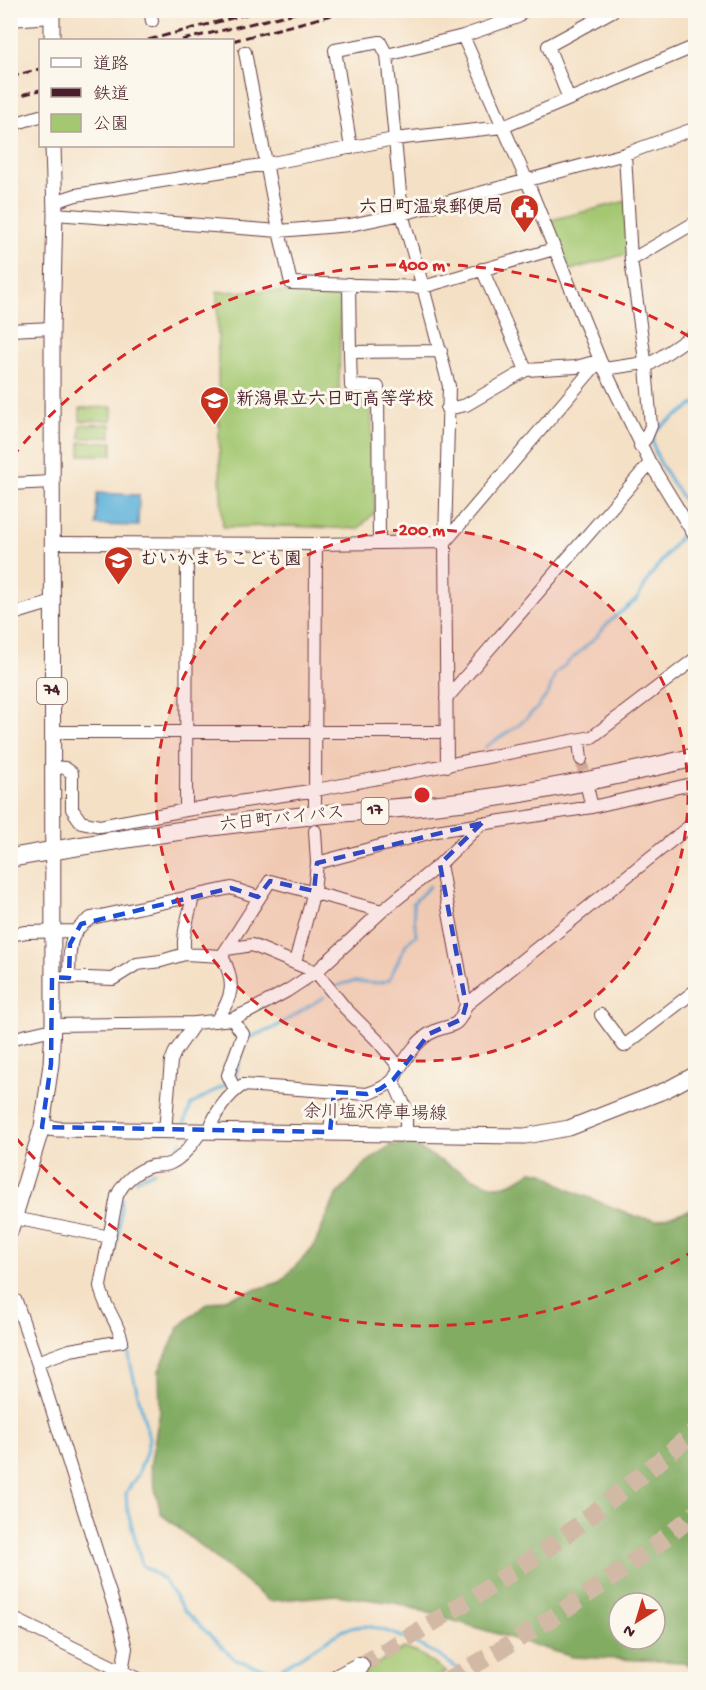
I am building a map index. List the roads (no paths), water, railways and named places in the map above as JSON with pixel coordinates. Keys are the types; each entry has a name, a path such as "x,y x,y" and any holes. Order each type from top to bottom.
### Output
{"highway":[{"name":"六日町バイパス","path":"10,858 163,832 299,816 397,810 490,798 564,786 696,757"},
{"path":"334,1680 360,1666"}],"main road":[{"path":"52,14 52,39"},
{"name":"74","path":"12,1225 42,1127 51,1064 53,1027 52,328 55,208 53,147"},
{"name":"余川塩沢停車場線","path":"42,1127 206,1132 525,1136 569,1128 666,1090 696,1074"}],"street":[{"path":"569,99 548,46 614,10"},
{"path":"10,20 52,14"},
{"path":"387,55 463,36 518,17"},
{"path":"463,36 527,181 602,365 640,446 696,538"},
{"path":"351,148 335,50 380,42 387,55 402,214 449,386 446,542 447,766"},
{"path":"55,208 76,195 267,165 394,140 503,128 696,46"},
{"path":"245,52 291,283 423,286 554,249"},
{"path":"10,125 39,116"},
{"path":"55,208 279,231 350,225 402,214 624,154 696,128"},
{"path":"624,154 631,261 646,365 651,426 640,446"},
{"path":"631,261 696,222"},
{"path":"482,269 526,370"},
{"path":"349,284 351,386 378,387 379,543"},
{"path":"10,330 52,328"},
{"path":"447,409 466,405 526,370 602,365 646,365 696,333"},
{"path":"350,352 441,351"},
{"path":"52,543 446,542 602,365"},
{"path":"446,699 650,463"},
{"path":"10,484 52,482"},
{"path":"186,810 188,544"},
{"path":"315,806 316,544"},
{"path":"10,615 53,602"},
{"path":"53,766 65,768 72,774 72,809 81,822 100,826 316,790 592,737 696,658"},
{"path":"52,732 446,732"},
{"path":"579,741 581,759"},
{"path":"317,864 436,831 592,807 696,783"},
{"path":"587,787 592,807"},
{"path":"466,1005 696,821"},
{"path":"10,1039 53,1027 195,1023 232,1019 286,991 316,972 382,911 440,864 482,823"},
{"path":"295,962 314,891 317,864 315,831"},
{"path":"37,1362 70,1350 122,1341 120,1331 101,1297 100,1286 117,1196 122,1185 131,1177 151,1166 170,1164 181,1156 206,1132 235,1090 243,1085 367,1094 393,1080 416,1046 429,1034 454,1026 462,1018 466,1005 440,864"},
{"path":"216,1021 228,1004 231,990 225,953 270,880 382,911"},
{"path":"69,978 70,944 81,924 91,918 231,888 258,897"},
{"path":"185,954 183,947 185,929 193,897"},
{"path":"10,935 26,932 76,931"},
{"path":"52,977 113,979 137,964 161,962 185,954 225,953 252,945 316,972 345,1008 378,1041 400,1068"},
{"path":"601,1015 624,1046 696,990"},
{"path":"232,1019 243,1034 228,1075 235,1090"},
{"path":"165,1131 171,1061 195,1023"},
{"path":"393,1080 406,1109 406,1134"},
{"path":"330,1132 334,1092"},
{"path":"12,1225 110,1238"},
{"path":"10,1297 16,1301 37,1362 126,1648 122,1671"},
{"path":"10,1617 140,1680"}],"water":[{"path":"97,493 139,495 138,526 96,525"}],"waterway":[{"path":"696,403 657,429 653,440 661,464 696,518"},
{"path":"485,747 519,725 538,707 549,692 555,674 594,639 610,621 637,599 651,575 683,533"},
{"path":"337,986 352,982 376,983 389,980 406,944 416,935 413,903 430,886"},
{"path":"247,1038 272,1029 324,997"},
{"path":"234,1080 241,1055"},
{"path":"185,1122 191,1105 228,1083"},
{"path":"174,1156 181,1141"},
{"path":"136,1180 154,1171"},
{"path":"109,1272 118,1237 122,1199"},
{"path":"124,1328 149,1438 138,1474 126,1493 127,1508 142,1565 164,1580 184,1610 236,1660 275,1672 344,1630 365,1626 399,1636 425,1648 472,1680"}],"tunnel":[{"path":"518,17 528,10"},
{"path":"581,759 587,787"},
{"path":"360,1666 462,1605 536,1556 594,1513 696,1431"},
{"path":"448,1680 576,1602 667,1537 696,1513"}],"railway":[{"path":"152,39 263,10"},
{"path":"186,39 308,10"},
{"path":"234,40 351,10"},
{"path":"10,77 39,69"},
{"path":"10,98 39,90"}],"place":[{"name":"六日町温泉郵便局","path":"524,234"},
{"name":"新潟県立六日町高等学校","path":"215,426"},
{"name":"むいかまちこども園","path":"119,586"}]}
